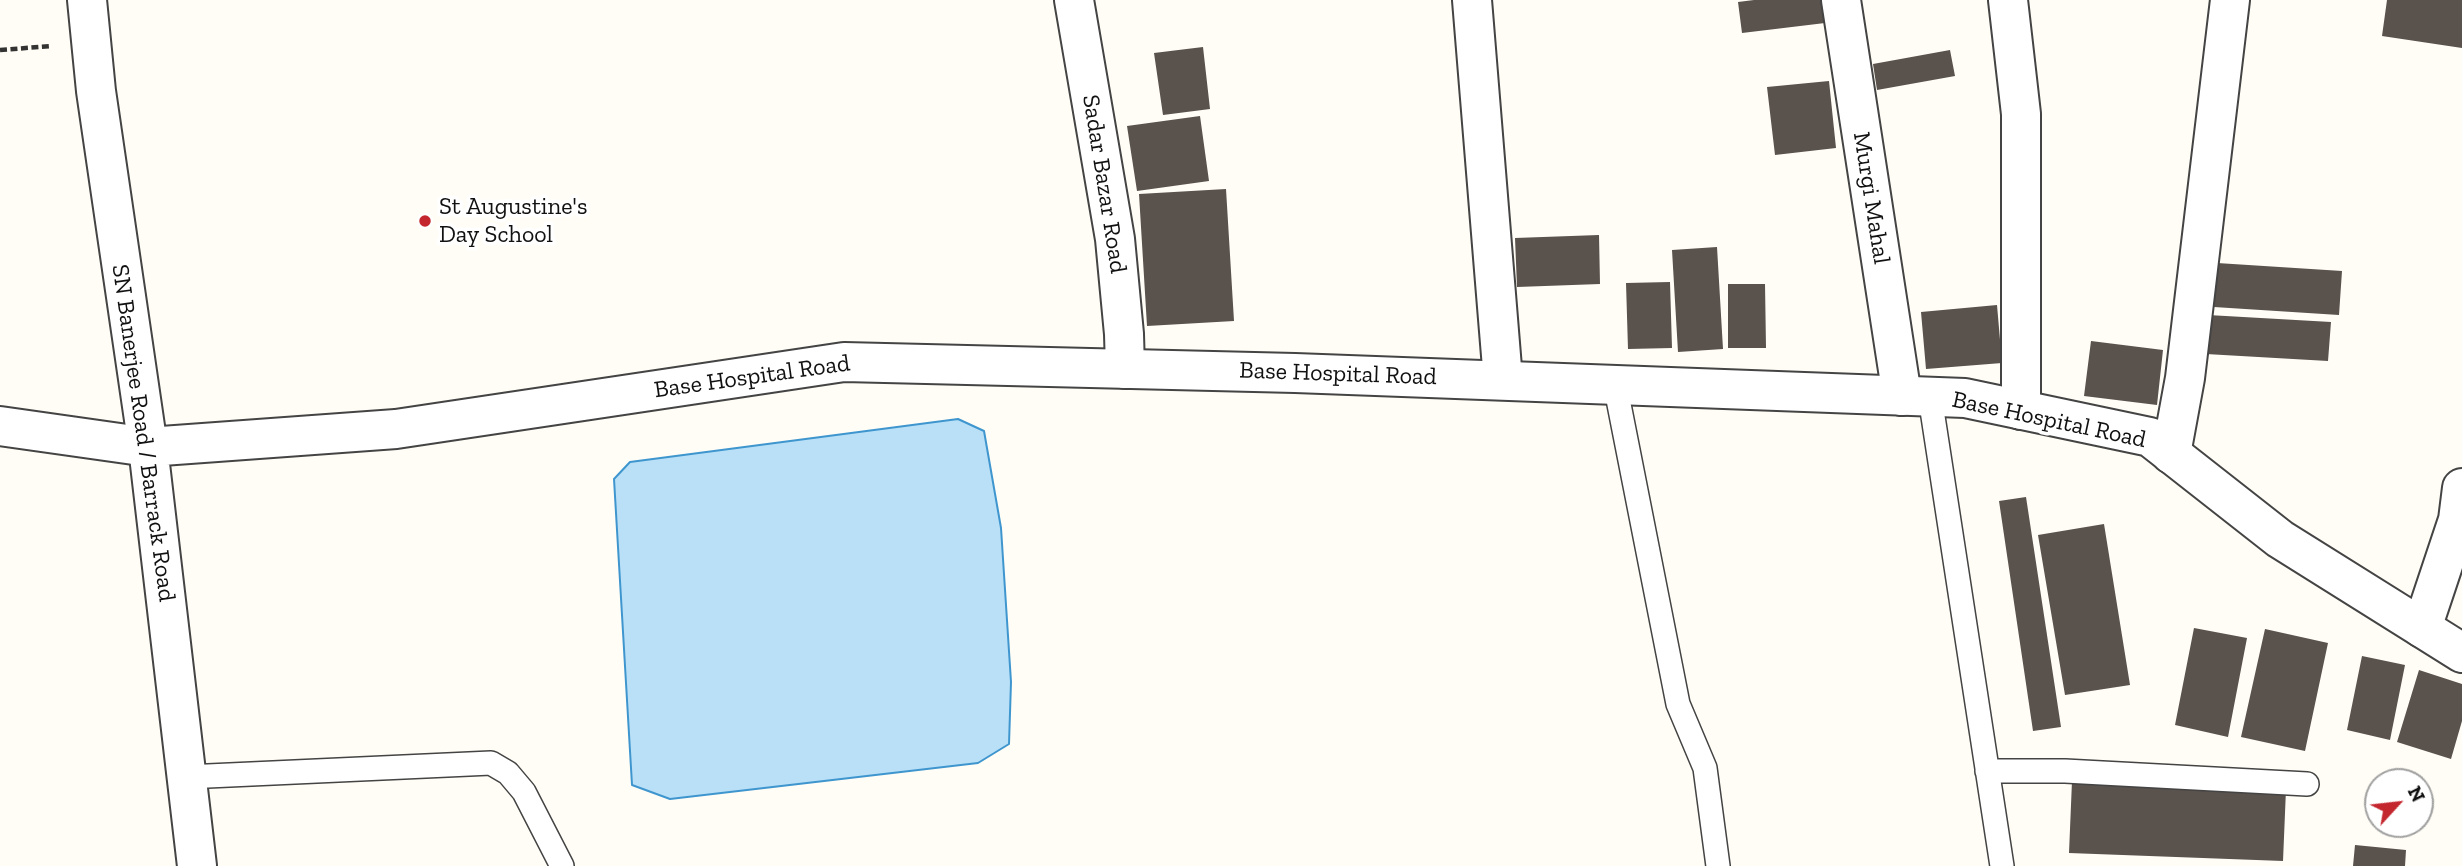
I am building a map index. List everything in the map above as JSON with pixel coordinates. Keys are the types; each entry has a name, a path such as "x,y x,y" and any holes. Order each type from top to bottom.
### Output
{"street":[{"name":"SN Banerjee Road / Barrack Road","path":"87,0 98,105 148,447 197,866"},
{"name":"Sadar Bazar Road","path":"1074,0 1115,239 1125,369"},
{"path":"1472,0 1503,380"},
{"name":"Murgi Mahal","path":"1841,0 1916,396"},
{"path":"2008,0 2021,114 2021,410"},
{"path":"2171,454 2185,378 2230,0"},
{"name":"Base Hospital Road","path":"0,426 148,447 396,429 844,362 1503,380 1965,398 2150,437 2280,539 2462,653"},
{"path":"2422,628 2458,520 2462,488"}],"lane":[{"path":"1615,384 1678,704 1705,768 1718,866"},
{"path":"1916,396 1987,771 2002,866"},
{"path":"186,777 491,763 508,773 524,792 562,866"},
{"path":"1987,771 2064,771 2307,784"}],"path":[{"path":"0,50 91,44"}],"water":[{"path":"958,419 984,431 1001,528 1011,682 1009,744 978,763 670,799 632,785 614,479 630,462"}],"building":[{"path":"1822,0 1825,23 1742,33 1738,2"},
{"path":"2387,0 2462,0 2462,48 2382,36"},
{"path":"1203,47 1210,109 1163,115 1154,53"},
{"path":"1950,50 1955,76 1877,90 1873,64"},
{"path":"1829,81 1836,148 1775,155 1767,87"},
{"path":"1200,116 1209,181 1137,191 1127,126"},
{"path":"1226,189 1234,321 1147,326 1139,194"},
{"path":"1599,235 1600,284 1517,287 1515,238"},
{"path":"1717,247 1723,349 1678,352 1672,250"},
{"path":"2217,263 2342,271 2339,315 2214,307"},
{"path":"1670,282 1672,348 1628,349 1626,283"},
{"path":"1728,284 1765,284 1766,348 1728,348"},
{"path":"1997,305 2002,363 1926,369 1921,312"},
{"path":"2208,315 2331,322 2328,361 2206,354"},
{"path":"2091,341 2163,350 2157,405 2084,396"},
{"path":"2026,497 2061,727 2033,731 1999,501"},
{"path":"2104,524 2130,685 2065,695 2038,535"},
{"path":"2194,628 2247,638 2228,737 2175,725"},
{"path":"2265,629 2328,643 2305,751 2241,737"},
{"path":"2362,656 2405,665 2390,740 2347,730"},
{"path":"2419,670 2462,684 2462,721 2451,759 2397,742"},
{"path":"2072,781 2286,789 2283,861 2069,853"},
{"path":"2355,845 2406,850 2405,866 2353,866"}],"place":[{"name":"St Augustine's Day School","path":"425,221"}]}
